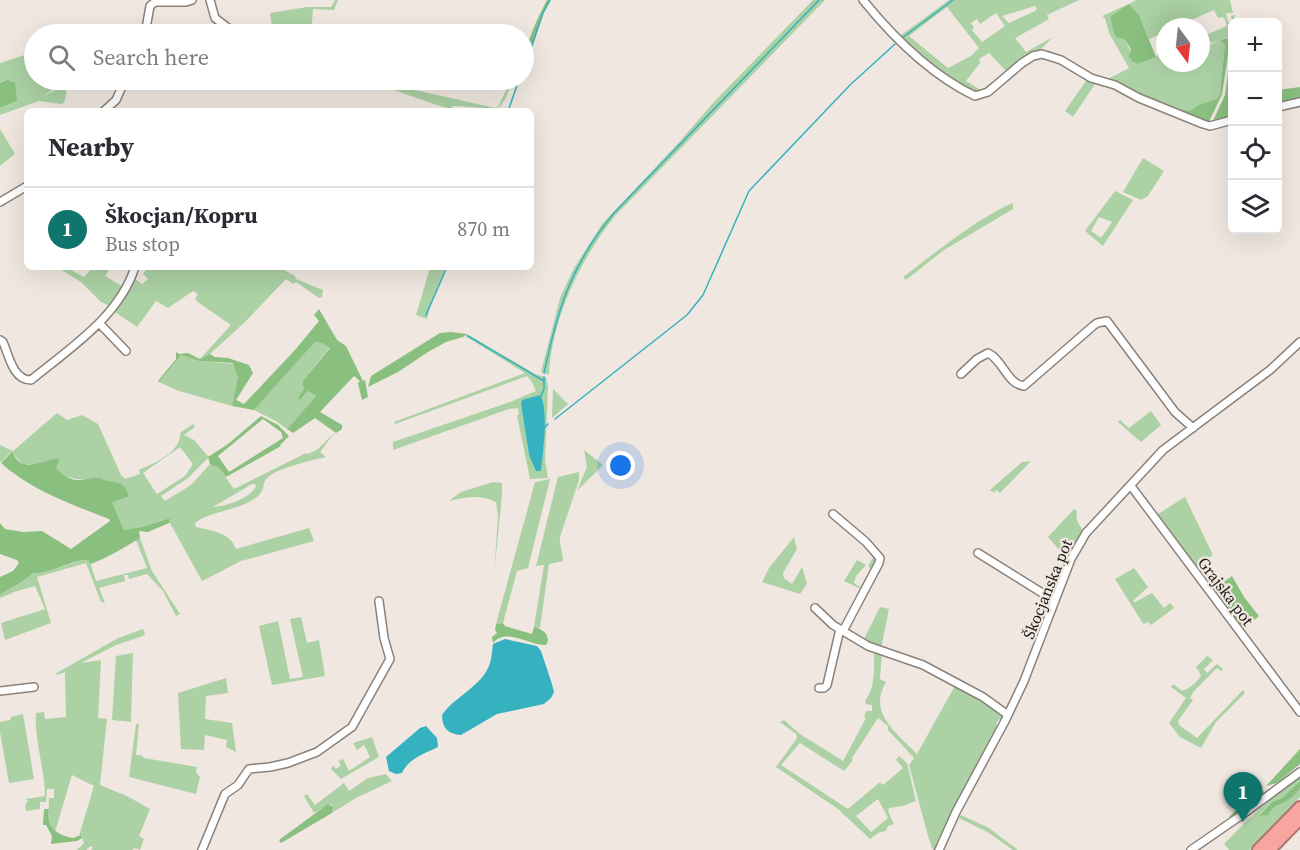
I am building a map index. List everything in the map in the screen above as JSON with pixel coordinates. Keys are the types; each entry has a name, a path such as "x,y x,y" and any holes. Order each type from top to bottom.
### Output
{"highway":[{"path":"1258,850 1300,807"},
{"path":"1270,850 1300,819"}],"street":[{"path":"147,24 150,6 154,2 192,0"},
{"path":"210,0 215,18 223,24"},
{"path":"863,0 900,42 955,85 975,96 987,92 1033,56 1042,54 1061,60 1091,78 1115,85 1139,98 1203,124 1210,126 1228,121"},
{"path":"107,108 116,100 120,90"},
{"path":"1282,106 1300,102"},
{"path":"0,202 24,188"},
{"path":"0,340 22,378 31,380 100,324 122,294 134,270"},
{"path":"961,374 981,356 988,353 997,360 1015,382 1024,386 1097,322 1107,321 1175,412 1193,428"},
{"path":"100,324 126,351"},
{"name":"Škocjanska pot","path":"939,850 956,812 1024,681 1071,559 1086,533 1163,450 1270,370 1300,342"},
{"name":"Grajska pot","path":"1131,486 1300,712"},
{"path":"819,688 827,685 842,630 880,558 866,542 833,514"},
{"path":"978,553 1055,601"},
{"path":"202,850 225,794 238,785 249,769 288,763 317,752 352,727 390,659 384,638 379,601"},
{"path":"815,608 842,630 868,646 923,664 983,697 1008,715"},
{"path":"0,692 34,687"},
{"path":"1191,850 1300,772"}],"green space":[{"path":"335,0 338,0 334,10 313,9 312,24 272,24 270,13 307,7 331,7"},
{"path":"547,0 551,0 544,12 534,42 535,26"},
{"path":"813,0 825,0 615,216 602,233 590,251 562,311 551,354 549,375 541,372 560,298 574,268 602,224 713,103"},
{"path":"949,0 1079,0 1047,15 1049,19 1015,38 1026,52 1053,37 1039,51 1007,72 989,53 979,59 980,63 966,81 981,90 1004,73 1004,76 982,93 972,91 950,79 897,38","holes":["1035,6 1037,9 1035,11 1009,23 1002,16","947,7 979,48 971,56 948,68 909,36","996,13 1005,26 982,42 972,30 974,28 971,23 977,19 980,24"]},
{"path":"1136,0 1230,0 1233,13 1226,13 1228,38 1210,43 1210,33 1227,26 1224,17 1218,18 1214,10 1196,18 1156,18 1156,36 1149,39 1139,15 1129,4"},
{"path":"1129,4 1139,15 1156,57 1138,64 1133,62 1129,57 1131,49 1124,39 1116,37 1111,16"},
{"path":"1124,6 1118,14 1113,15 1113,30 1124,39 1138,64 1156,56 1156,72 1210,72 1210,45 1222,41 1225,45 1220,94 1217,99 1198,105 1190,111 1180,112 1104,81 1129,68 1102,16"},
{"path":"1228,38 1228,55 1222,94 1208,124 1180,112 1190,111 1198,105 1217,99 1220,94 1225,45 1222,41 1210,43"},
{"path":"24,55 24,90 52,90 44,96 55,90 65,90 67,91 64,103 39,101 0,115 0,108 17,101 6,80 0,83 0,63"},
{"path":"1228,73 1228,119 1212,123 1225,95"},
{"path":"1088,78 1097,81 1073,117 1065,111"},
{"path":"7,80 15,83 17,101 0,108 0,83"},
{"path":"1300,87 1300,101 1282,104 1282,89"},
{"path":"394,90 415,90 495,108 453,106 448,108"},
{"path":"506,90 508,90 499,107 495,108 498,107"},
{"path":"0,129 15,154 0,166"},
{"path":"1143,158 1164,171 1148,196 1141,200 1123,192"},
{"path":"1115,191 1133,200 1103,246 1085,231","holes":["1099,217 1112,222 1101,238 1091,231"]},
{"path":"1013,203 1013,209 944,250 906,280 903,277 971,227"},
{"path":"62,270 71,270 84,277 90,270 109,270 105,276 125,288 112,307 101,302 81,282"},
{"path":"146,270 284,270 296,279 323,290 322,297 319,298 296,282 293,284 286,279 246,321 210,354 200,359 231,325 199,303 195,299 198,294 193,291 168,308 156,301 137,327 112,310 134,278 142,284 148,279 143,274"},
{"path":"445,270 427,319 416,315 429,271"},
{"path":"319,309 337,340 346,346 363,381 365,380 368,397 362,400 358,383 360,381 354,376 320,412 342,425 342,429 336,433 315,418 293,433 287,429 316,396 308,391 300,400 298,398 304,389 302,382 330,348 322,343 315,342 254,410 232,406 238,377 233,363 199,361 181,355 158,381 176,359 176,352 188,353 200,359 210,354 215,357 228,358 249,365 253,373 236,400 244,404 319,321 314,315"},
{"path":"440,333 467,334 446,342 398,372 368,387 371,376"},
{"path":"467,334 535,374 546,377 548,387 545,460 548,478 530,479 517,415 519,414 518,408 509,409 393,450 393,442 536,391 527,376 395,424 394,422 525,373 465,336","holes":["542,399 544,443 541,471 529,455 521,404"]},
{"path":"315,342 322,342 330,347 302,382 304,389 300,400 308,391 316,396 287,429 254,410"},
{"path":"181,355 199,361 235,364 238,377 232,406 179,391 159,382"},
{"path":"553,389 568,404 552,418"},
{"path":"1151,411 1161,425 1141,442 1118,422 1120,420 1129,428"},
{"path":"57,413 67,420 82,415 98,424 121,475 125,479 140,474 139,470 172,451 179,441 181,432 193,424 195,427 184,435 194,440 209,457 188,478 161,496 165,501 191,485 210,464 219,468 234,489 318,449 334,433 320,452 326,457 294,465 270,475 255,499 241,506 207,516 195,523 196,527 225,536 236,549 309,528 314,541 241,561 202,581 169,523 170,518 124,530 106,481 80,480 69,477 55,469 56,465 46,461 36,465 23,464 11,452 0,462 0,445 13,451","holes":["180,447 193,464 185,476 157,494 143,473","252,484 256,486 249,495 231,503 213,507"]},
{"path":"261,416 278,425 289,436 281,446 226,477 219,468 210,464 208,457 228,444","holes":["263,419 281,432 283,438 229,472 218,456"]},
{"path":"584,450 603,465 577,491 587,467"},
{"path":"12,452 16,459 27,465 60,458 56,469 73,479 100,478 122,484 129,496 112,502 124,530 170,518 169,523 148,532 139,531 140,538 91,564 88,560 74,562 41,573 33,573 1,594 0,599 0,577 13,571 19,563 17,560 0,554 0,523 5,529 23,532 42,531 71,549 110,521 52,496 13,473 1,463"},
{"path":"1031,461 1000,493 990,490 1022,462"},
{"path":"579,472 579,480 560,537 563,561 549,564 540,628 534,627 544,565 536,566 558,477"},
{"path":"550,479 528,568 517,571 503,623 496,624 535,482"},
{"path":"493,482 502,483 494,575 498,516 496,502 479,497 449,501 461,492"},
{"path":"1185,497 1213,555 1194,568 1155,516"},
{"path":"1074,509 1077,511 1077,519 1084,532 1069,557 1063,554 1048,537"},
{"path":"794,537 797,549 783,573 784,578 792,584 802,567 807,584 800,594 762,582 769,568"},
{"path":"140,538 152,571 180,614 176,616 163,591 147,574 129,579 128,575 124,575 125,581 99,588 105,603 101,602 86,563 37,577 51,623 5,640 1,623 45,609 35,586 1,598 1,594 33,573 47,572 81,561 90,562 96,581 147,568 136,540"},
{"path":"876,553 878,558 863,590 844,581 857,560 866,565 856,576 854,583 860,587 871,569 868,566"},
{"path":"1134,568 1148,587 1133,601 1152,593 1164,608 1170,603 1174,608 1151,625 1148,622 1144,624 1142,622 1115,579"},
{"path":"1232,576 1244,597 1259,616 1241,631 1223,603 1233,596 1230,590 1216,593 1211,591"},
{"path":"880,607 889,609 881,649 863,641"},
{"path":"301,617 307,643 319,640 325,676 272,685 259,626 278,621 290,679 303,677 290,619"},
{"path":"503,623 505,626 532,634 534,627 540,629 546,634 548,641 546,645 539,645 518,638 505,637 493,643 492,637 497,633 496,624"},
{"path":"143,629 145,634 143,636 116,645 81,663 101,660 98,718 107,719 100,785 150,809 139,836 144,839 140,850 135,848 132,850 91,850 93,848 91,846 86,850 77,850 84,843 81,835 79,836 94,786 72,775 55,832 49,820 49,798 54,798 54,789 47,789 46,802 40,802 40,809 26,811 25,805 28,801 26,799 45,796 36,713 44,712 45,719 66,717 65,672 55,674 118,638"},
{"path":"874,650 882,652 880,679 886,682 880,698 883,716 893,730 917,754 956,684 982,698 1005,716 1003,722 999,719 996,724 1000,727 936,850 933,850 928,836 909,765 914,758 888,730 888,726 878,718 844,771 800,743 781,765 848,809 880,782 883,785 903,768 896,760 899,756 907,763 916,801 889,808 888,811 894,824 870,839 838,809 776,767 797,738 796,734 780,722 784,720 800,734 843,761 866,718 864,717 866,711 872,711 872,705 866,704 865,701 873,683","holes":["878,799 888,818 871,832 856,816"]},
{"path":"133,653 131,722 112,720 116,656"},
{"path":"1207,656 1213,660 1204,669 1207,673 1217,664 1223,669 1221,671 1217,668 1194,691 1190,698 1193,700 1178,721 1179,725 1197,738 1243,690 1245,693 1216,722 1201,748 1180,737 1169,723 1186,698 1171,687 1173,684 1182,691 1198,680 1201,675 1196,667"},
{"path":"226,678 228,693 206,696 205,719 232,723 236,752 226,747 227,740 205,735 204,750 181,749 178,693"},
{"path":"23,714 34,779 9,783 0,722"},
{"path":"136,724 139,724 136,755 197,767 196,772 200,777 196,794 129,777"},
{"path":"372,737 379,757 341,779 331,769 333,765 336,769 341,765 338,761 343,759 349,771 370,757 364,745 357,750 353,743"},
{"path":"1300,749 1300,764 1277,783 1266,786"},
{"path":"386,774 392,781 356,798 332,813 333,807 330,804 314,813 304,796 307,794 315,805 344,783 349,791 368,778"},
{"path":"1300,776 1300,781 1259,815 1263,816 1300,789 1300,797 1250,850 1229,850 1224,844 1261,808"},
{"path":"1300,781 1300,789 1291,798 1274,807 1268,815 1259,816 1272,802 1282,798"},
{"path":"1258,787 1264,792 1263,794 1233,819 1229,817"},
{"path":"328,804 333,807 332,813 281,843 279,840"},
{"path":"44,809 49,809 49,821 57,832 73,838 81,835 82,838 77,841 51,844 52,836 46,825 43,825"},
{"path":"961,815 989,828 1018,850 1013,850 989,833 959,818"}],"water":[{"path":"540,395 543,401 545,431 541,471 536,471 529,455 521,404 522,400"},
{"path":"505,639 537,646 541,651 554,692 551,698 544,704 497,714 461,735 449,732 443,723 442,715 481,678 490,663 493,644"},
{"path":"426,726 437,738 438,747 413,760 402,773 396,774 389,771 386,757 420,728"}],"waterway":[{"path":"534,39 550,0"},
{"path":"544,373 568,288 599,232 614,213 819,0"},
{"path":"902,38 953,0"},
{"path":"555,419 687,315 703,295 749,191 850,85 895,44"},
{"path":"509,108 515,90"},
{"path":"426,315 446,270"},
{"path":"468,336 544,381"},
{"path":"541,396 544,389 544,377"},
{"path":"544,428 548,424"}],"place":[{"name":"Škocjan/Kopru","path":"1243,822"}]}
